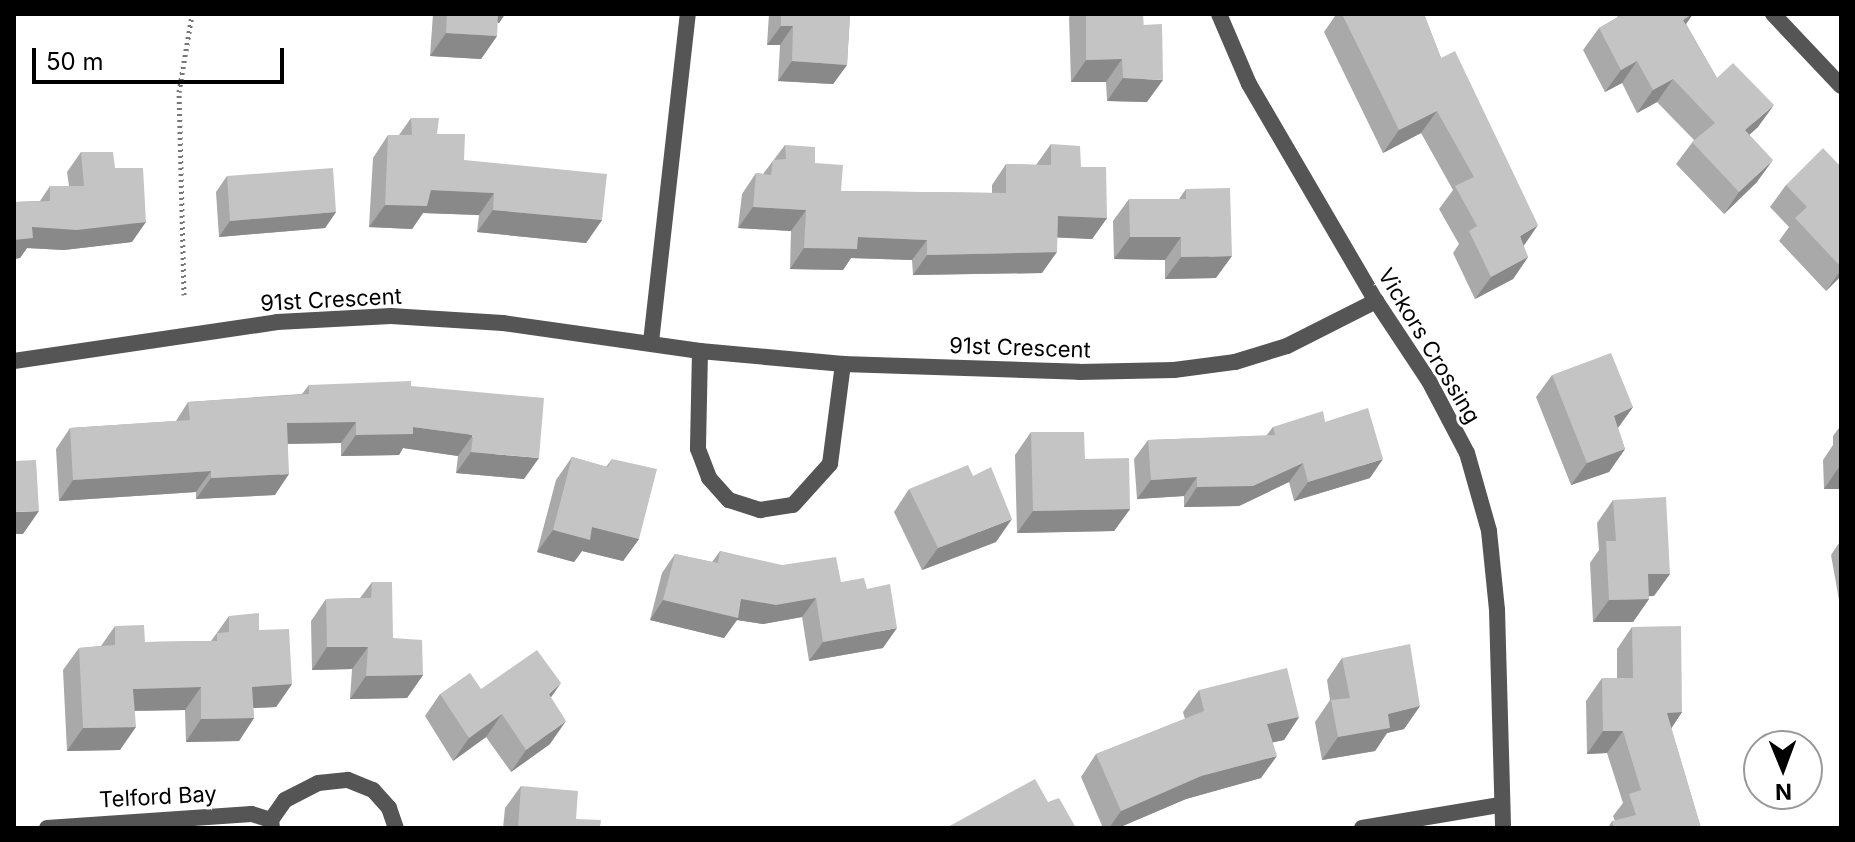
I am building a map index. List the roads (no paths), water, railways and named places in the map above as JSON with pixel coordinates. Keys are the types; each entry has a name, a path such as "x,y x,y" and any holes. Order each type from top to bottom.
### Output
{"street":[{"path":"651,342 688,14"},
{"name":"Vickors Crossing","path":"1219,14 1249,84 1376,301 1429,381 1467,453 1489,531 1497,610 1503,828"},
{"path":"1773,14 1841,86"},
{"name":"91st Crescent","path":"14,361 277,322 391,316 503,323 700,351 843,364 1079,372 1174,370 1235,362 1287,346 1376,301"},
{"path":"700,351 698,449 709,478 729,500 760,510 793,505 830,464 843,364"},
{"name":"Telford Bay","path":"47,828 252,814 272,824 285,800 318,783 348,780 373,790 389,808 396,828"},
{"path":"1362,828 1500,805"}]}
